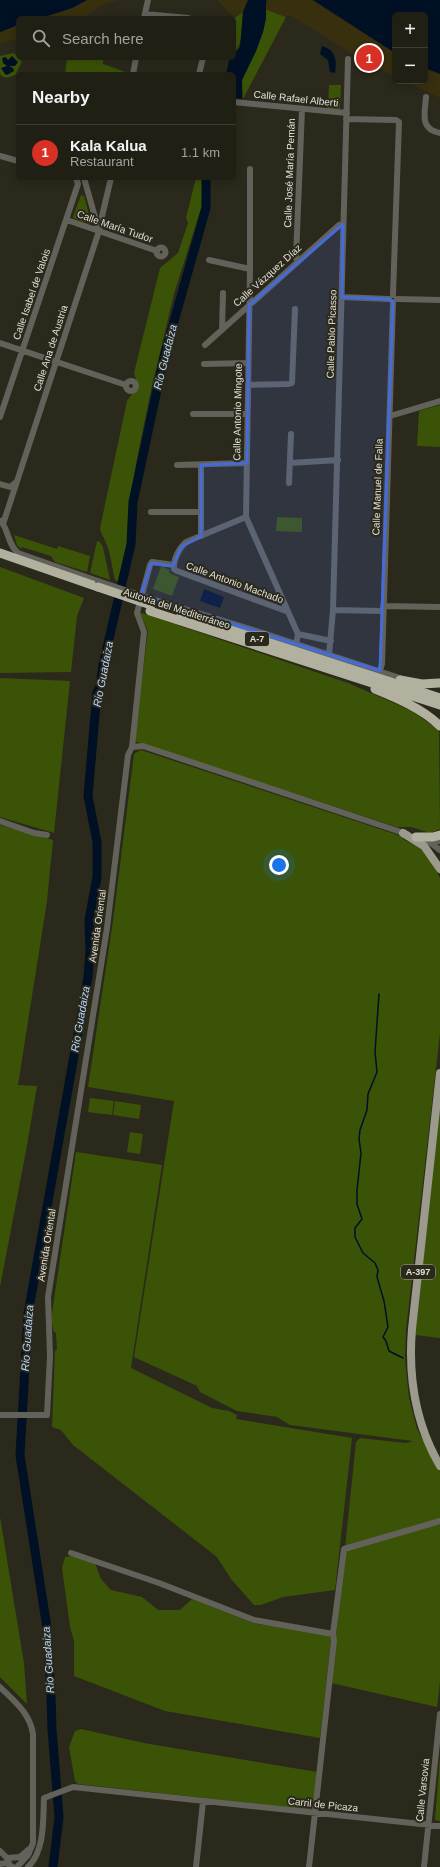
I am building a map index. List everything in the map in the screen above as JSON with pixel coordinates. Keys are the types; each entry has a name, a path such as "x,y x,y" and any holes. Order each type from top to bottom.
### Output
{"highway":[{"name":"Autovía del Mediterráneo","path":"0,552 151,605 440,698"},
{"name":"Autovía del Mediterráneo","path":"0,559 98,587"},
{"name":"Autovía del Mediterráneo","path":"151,605 336,672 440,705"},
{"path":"336,672 348,679 410,706 427,715 440,726"},
{"path":"363,674 378,675 414,683 439,682"},
{"path":"416,837 440,834"}],"main road":[{"path":"403,832 424,846 440,869"},
{"name":"A-397","path":"440,1073 410,1352 412,1380 417,1412 427,1441 440,1466"}],"street":[{"path":"145,16 148,0"},
{"name":"Calle Pablo Picasso","path":"329,655 333,610 338,460 348,59"},
{"path":"133,72 136,60"},
{"path":"200,72 202,60"},
{"path":"426,96 426,124 430,130 440,133"},
{"name":"Calle Rafael Alberti","path":"236,102 302,109 346,116 396,120"},
{"name":"Calle José María Pemán","path":"298,260 296,258 302,109"},
{"name":"Calle Manuel de Falla","path":"380,671 382,664 399,123 396,120"},
{"path":"0,156 16,160"},
{"name":"Calle Antonio Mingote","path":"250,170 246,517 286,610 298,634"},
{"path":"77,181 84,180 99,231"},
{"name":"Calle Ana de Austria","path":"2,522 99,231 111,180"},
{"name":"Calle Isabel de Valois","path":"0,417 67,220 77,181"},
{"name":"Calle María Tudor","path":"67,220 157,251"},
{"name":"Calle Vázquez Díaz","path":"205,345 298,260 339,225 343,224"},
{"path":"209,260 250,269"},
{"path":"222,330 223,293"},
{"path":"342,297 440,300"},
{"path":"248,385 292,383 295,310"},
{"path":"0,343 126,385"},
{"path":"204,364 248,363"},
{"path":"390,416 440,401"},
{"path":"193,414 247,414"},
{"path":"289,483 291,434"},
{"path":"290,463 338,460"},
{"path":"177,465 247,463"},
{"path":"201,465 201,536"},
{"path":"0,484 10,487 16,483"},
{"path":"151,512 201,512"},
{"path":"175,568 181,547 201,536 246,517"},
{"path":"2,522 11,544 18,553 98,587"},
{"name":"Calle Antonio Machado","path":"132,747 144,632 137,612 141,592 151,563 156,562 175,568 286,610"},
{"path":"151,605 296,644 410,680 439,682"},
{"path":"333,610 440,607"},
{"path":"296,644 298,634 331,641"},
{"path":"132,747 143,746 403,832 426,841 440,850"},
{"name":"Avenida Oriental","path":"0,1415 47,1415 50,1356 48,1297 107,928 128,755 132,747"},
{"path":"0,821 34,833 47,835"},
{"path":"426,841 440,841"},
{"path":"309,1867 334,1640 333,1634 344,1549 440,1521"},
{"path":"71,1553 159,1583 254,1620 333,1634"},
{"path":"0,1687 27,1715 33,1734 33,1843 28,1855 17,1867"},
{"name":"Calle Varsovia","path":"424,1867 440,1714"},
{"name":"Carril de Picaza","path":"28,1867 37,1854 40,1843 44,1798 73,1787 440,1826"},
{"path":"196,1867 203,1802"},
{"path":"0,1864 10,1863 25,1853 33,1838"},
{"path":"0,1851 10,1863"}],"highlighted area":[{"path":"343,224 342,297 389,299 393,302 380,671 141,595 151,563 173,566 181,547 201,536 201,465 247,463 249,305"}],"green space":[{"path":"265,9 286,17 243,99 242,80 256,51 263,32 266,18"},
{"path":"243,12 242,34 236,51 236,17"},
{"path":"14,53 16,55 16,60 20,60 22,62 15,75 7,78 0,74 0,56"},
{"path":"67,60 103,60 103,64 125,72 65,72"},
{"path":"329,85 341,85 340,109 328,109"},
{"path":"196,180 204,180 204,199 174,294 151,390 136,464 131,497 131,525 128,549 120,582 115,580 109,552 100,528 127,401 132,394 137,391 138,386 134,373 160,268 178,253 188,223 186,218"},
{"path":"81,195 84,196 91,222 89,224 73,217"},
{"path":"440,405 440,447 417,446 419,411"},
{"path":"277,517 302,518 302,532 276,531"},
{"path":"14,535 57,549 58,546 90,556 87,572 55,562 51,556 22,547 21,549 17,545"},
{"path":"97,541 100,542 103,547 110,580 90,573"},
{"path":"161,566 170,570 169,573 179,577 172,596 153,589"},
{"path":"0,567 84,598 77,616 71,672 0,673"},
{"path":"139,612 348,683 412,711 439,730 440,829 430,833 411,827 397,827 134,741 148,631"},
{"path":"0,678 70,681 54,833 0,817"},
{"path":"141,750 401,836 406,841 417,846 424,852 440,878 440,1033 406,1330 405,1359 409,1398 417,1429 440,1471 440,1682 437,1707 331,1683 356,1442 360,1438 406,1443 413,1441 290,1425 277,1417 237,1411 200,1392 197,1386 134,1357 174,1101 88,1087 113,921 134,754"},
{"path":"0,825 53,840 47,901 18,1085 37,1086 0,1287"},
{"path":"90,1098 114,1101 112,1115 88,1112"},
{"path":"115,1101 141,1105 139,1119 113,1115"},
{"path":"440,1106 440,1338 415,1335"},
{"path":"130,1132 143,1134 140,1154 127,1152"},
{"path":"76,1152 162,1165 131,1368 212,1408 229,1411 237,1415 236,1419 352,1438 335,1590 283,1597 261,1605 254,1605 231,1579 217,1557 73,1445 61,1430 52,1427 55,1351 57,1349 56,1333 54,1332 51,1320"},
{"path":"0,1517 24,1663 27,1704 0,1677"},
{"path":"71,1556 95,1563 101,1579 111,1590 142,1597 158,1610 180,1610 192,1599 253,1623 330,1635 331,1639 320,1738 165,1711 74,1676 74,1641 70,1627 62,1568 65,1557"},
{"path":"81,1729 144,1743 317,1772 313,1808 311,1810 78,1784 75,1781 69,1747 75,1731"},
{"path":"440,1757 440,1821 435,1820"}],"sand":[{"path":"87,0 119,0 104,4 86,16 47,16 72,8"},
{"path":"217,0 248,0 243,12 233,16"},
{"path":"267,0 312,0 392,51 392,75 359,58 290,15 286,17 265,9"},
{"path":"16,26 16,39 0,43 0,32"},
{"path":"428,69 440,74 440,98 410,84 428,84"}],"water":[{"path":"0,0 87,0 72,8 47,16 16,16 16,26 0,32"},
{"path":"248,0 267,0 266,18 263,32 256,51 242,80 242,99 236,98 236,72 226,72 229,61 236,60 236,52 240,47 243,12"},
{"path":"313,0 440,0 440,74 428,69 428,12 392,12 392,51"},
{"path":"322,46 333,53 336,64 335,73 330,72 328,60 320,54"},
{"path":"12,56 18,62 15,66 9,66 13,68 14,71 7,75 1,68 7,66 3,63 2,58 6,57 8,60"},
{"path":"204,589 224,597 220,608 200,601"}],"waterway":[{"name":"Rio Guadaiza","path":"53,1867 59,1817 52,1729 47,1628 20,1455 28,1314 88,977 90,951 89,920 97,877 97,842 88,796 97,692 100,687 103,665 131,544 133,502 164,357 206,208 206,180"},
{"path":"379,994 375,1052 377,1072 368,1094 367,1110 360,1130 359,1139 361,1153 357,1204 362,1219 355,1228 355,1237 363,1253 375,1263 378,1270 377,1277 384,1301 388,1327 383,1337 389,1351 403,1358"}],"place":[{"name":"Kala Kalua","path":"369,58"}]}
